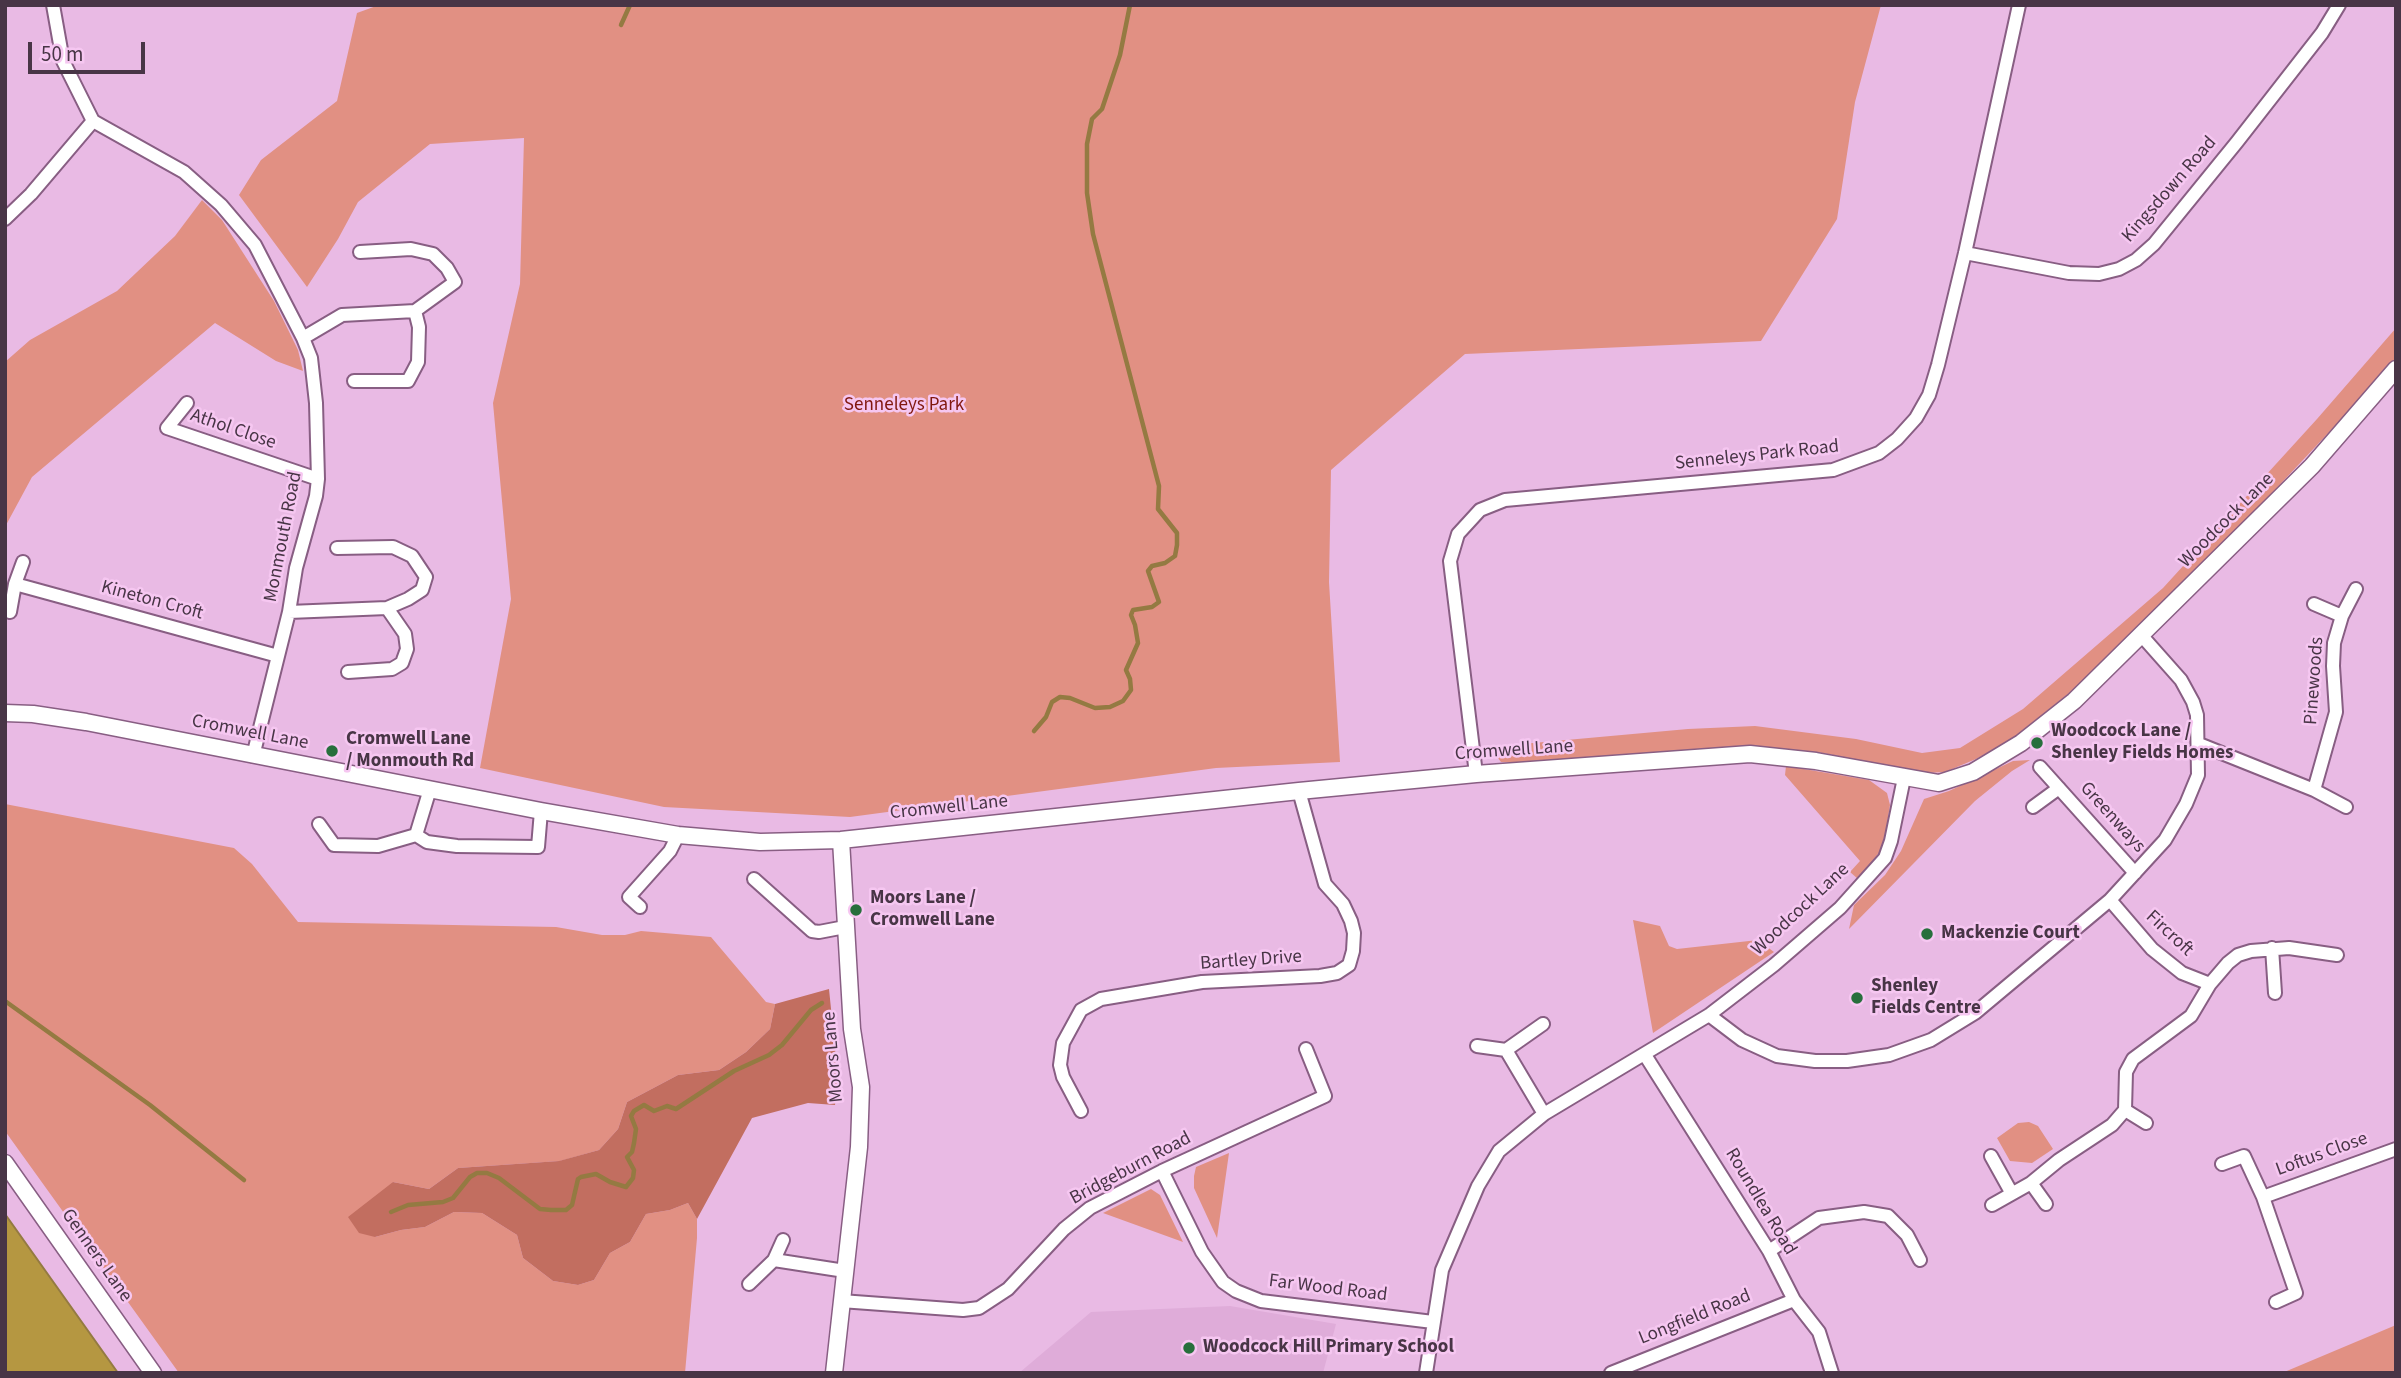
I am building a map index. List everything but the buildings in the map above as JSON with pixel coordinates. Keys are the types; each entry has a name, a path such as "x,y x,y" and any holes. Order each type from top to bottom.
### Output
{"street":[{"path":"5,219 31,194 93,121 63,61 53,5"},
{"name":"Senneleys Park Road","path":"1476,775 1450,561 1458,534 1480,510 1505,500 1833,470 1880,453 1916,418 1929,395 1965,253 2019,5"},
{"name":"Kingsdown Road","path":"1965,253 2069,273 2099,274 2119,269 2136,260 2154,244 2237,142 2322,33 2339,5"},
{"name":"Monmouth Road","path":"93,121 184,172 221,205 255,245 311,358 316,403 316,496 296,568 289,612 253,756"},
{"path":"303,338 342,316 415,311 455,282 447,268 433,254 411,249 360,252"},
{"path":"354,381 408,381 418,362 419,327 415,311"},
{"name":"Woodcock Lane","path":"1426,1373 1442,1270 1478,1186 1499,1152 1544,1114 1709,1015 1774,965 1840,908 1885,858 1904,778 1939,783 1973,772 2021,743 2074,701 2312,466 2396,369"},
{"name":"Athol Close","path":"187,403 167,428 318,479"},
{"path":"289,612 387,608 422,590 426,577 412,556 393,547 337,548"},
{"path":"10,612 15,584 23,562"},
{"name":"Kineton Croft","path":"15,584 278,656"},
{"name":"Pinewoods","path":"2314,790 2336,712 2334,643 2356,589"},
{"name":"Pinewoods","path":"2314,604 2343,616"},
{"path":"348,672 392,669 402,663 407,649 405,634 387,608"},
{"path":"1709,1015 1742,1040 1777,1056 1815,1061 1847,1061 1889,1055 1931,1040 1975,1013 2110,900 2165,840 2186,804 2198,775 2199,744 2197,715 2193,702 2181,680 2142,636"},
{"name":"Cromwell Lane","path":"5,713 86,722 541,811 678,835 760,842 841,840 1300,791 1750,754 1816,761 1904,778"},
{"path":"2199,744 2314,790 2346,807"},
{"name":"Greenways","path":"2040,767 2136,873"},
{"name":"Greenways","path":"2033,807 2059,788"},
{"path":"416,835 430,789"},
{"name":"Bartley Drive","path":"1081,1111 1063,1077 1060,1065 1063,1043 1081,1010 1101,999 1202,982 1320,976 1337,973 1349,965 1354,933 1351,921 1343,904 1325,884 1300,791"},
{"path":"319,824 334,845 379,846 416,835 427,842 457,846 538,847 541,811"},
{"path":"640,907 629,897 670,851 678,835"},
{"name":"Moors Lane","path":"834,1373 859,1147 860,1087 852,1029 841,840"},
{"path":"754,880 812,931 845,927"},
{"name":"Fircroft","path":"2110,900 2152,949 2182,973 2210,984"},
{"path":"2272,948 2275,993"},
{"path":"1992,1205 2031,1183 2059,1160 2112,1125 2124,1110 2126,1072 2133,1059 2191,1016 2210,984 2238,955 2272,948 2289,948 2337,955"},
{"path":"1477,1046 1506,1050 1543,1024"},
{"name":"Bridgeburn Road","path":"841,1301 963,1310 979,1307 1008,1289 1064,1229 1090,1208 1325,1096 1306,1049"},
{"path":"1506,1050 1544,1114"},
{"name":"Roundlea Road","path":"1645,1055 1769,1251 1794,1300 1819,1332 1832,1373"},
{"path":"2124,1110 2146,1123"},
{"name":"Loftus Close","path":"2263,1197 2396,1149"},
{"path":"1991,1156 2011,1192"},
{"name":"Loftus Close","path":"2222,1164 2244,1156 2263,1197 2296,1293 2276,1302"},
{"name":"Genners Lane","path":"5,1163 153,1373"},
{"name":"Far Wood Road","path":"1163,1171 1202,1252 1223,1282 1236,1291 1261,1301 1433,1322"},
{"path":"2031,1183 2046,1203"},
{"path":"1769,1251 1819,1218 1864,1212 1888,1216 1907,1235 1920,1260"},
{"path":"748,1284 774,1260 783,1241"},
{"path":"774,1260 845,1271"},
{"name":"Longfield Road","path":"1611,1373 1794,1300"}],"shaded area":[{"path":"829,989 838,1078 835,1105 808,1103 752,1118 697,1219 688,1203 670,1210 646,1214 630,1242 610,1253 594,1280 578,1285 553,1281 523,1258 517,1235 482,1213 454,1212 425,1227 375,1237 359,1233 348,1217 393,1182 429,1189 458,1168 559,1161 599,1150 618,1129 627,1102 678,1075 719,1070 746,1052 770,1029 775,1004"},
{"path":"5,1214 118,1373 5,1373"},
{"name":"Woodcock Hill Primary School","path":"1230,1306 1336,1324 1323,1373 1019,1373 1091,1312"}],"green space":[{"name":"Senneleys Park","path":"379,5 1881,5 1855,102 1837,219 1761,341 1465,354 1331,470 1329,582 1340,762 1216,768 850,817 664,807 480,768 511,599 493,403 520,284 524,138 430,144 358,202 307,287 239,195 261,160 337,101 357,13"},
{"path":"202,200 222,220 274,301 298,350 303,371 276,361 215,323 32,477 5,527 5,362 30,340 117,291 175,236"},
{"path":"2396,328 2396,361 2255,511 2094,673 2012,739 1976,759 1945,772 1926,773 1823,753 1756,746 1521,763 1501,762 1489,747 1688,729 1755,726 1856,739 1922,753 1960,748 2023,709 2163,588"},
{"path":"2030,760 1975,801 1849,929 1854,905 1885,875 1901,851 1924,799 1949,791 2013,761"},
{"path":"1786,766 1869,780 1887,793 1890,805 1883,848 1858,879 1850,872 1860,861 1785,775"},
{"path":"5,804 234,848 252,864 298,922 556,927 602,935 625,935 641,931 711,937 766,1002 775,1004 770,1029 746,1052 719,1070 678,1075 627,1102 618,1129 599,1150 560,1161 458,1168 429,1189 393,1182 375,1237 425,1227 454,1212 482,1213 517,1235 523,1258 553,1281 578,1285 594,1280 610,1253 630,1242 646,1214 670,1210 688,1203 697,1219 697,1238 685,1373 179,1373 5,1131"},
{"path":"1633,920 1660,926 1669,946 1677,949 1758,940 1774,952 1653,1033"},
{"path":"2029,1122 2038,1126 2053,1149 2032,1163 2010,1161 1997,1138 2018,1123"},
{"path":"1229,1153 1217,1238 1194,1188 1194,1176 1196,1167"},
{"path":"1151,1189 1160,1195 1183,1242 1103,1213"},
{"path":"2396,1325 2396,1373 2282,1373"}],"waterway":[{"path":"621,25 630,5"},
{"path":"1034,731 1046,717 1052,702 1060,697 1095,708 1110,707 1123,701 1131,690 1126,670 1138,643 1131,615 1133,610 1152,607 1159,602 1148,571 1152,566 1165,563 1175,556 1177,545 1177,533 1158,509 1159,486 1093,234 1087,193 1087,144 1092,119 1102,109 1120,55 1130,5"},
{"path":"5,1001 150,1105 244,1180"},
{"path":"391,1212 408,1205 443,1202 453,1198 470,1177 477,1173 487,1173 499,1178 540,1209 566,1210 572,1205 578,1179 581,1177 596,1174 626,1187 633,1178 634,1170 627,1157 632,1152 634,1143 636,1129 631,1116 634,1111 644,1105 654,1111 667,1106 676,1109 734,1071 769,1055 782,1045 811,1010 822,1003"}],"place":[{"name":"Woodcock Lane / Shenley Fields Homes","path":"2037,743"},
{"name":"Cromwell Lane / Monmouth Rd","path":"332,751"},
{"name":"Moors Lane / Cromwell Lane","path":"856,910"},
{"name":"Mackenzie Court","path":"1927,934"},
{"name":"Shenley Fields Centre","path":"1857,998"},
{"name":"Woodcock Hill Primary School","path":"1189,1348"}]}
